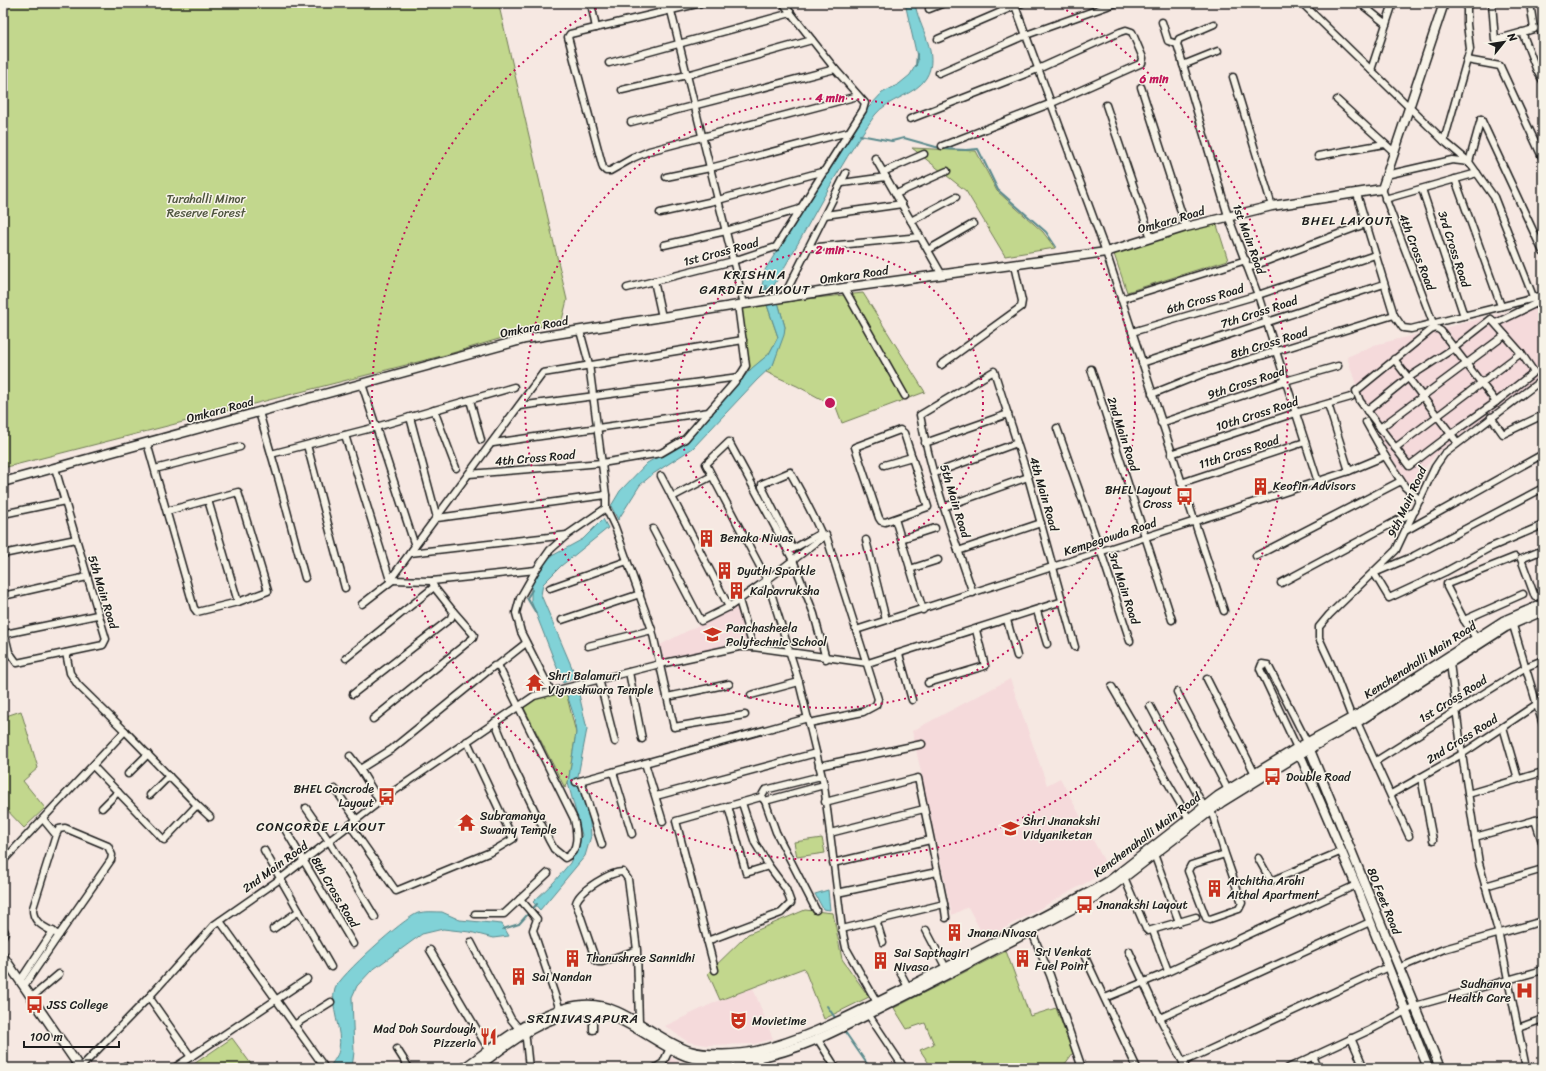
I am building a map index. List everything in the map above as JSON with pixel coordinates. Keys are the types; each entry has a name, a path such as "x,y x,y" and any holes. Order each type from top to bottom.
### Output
{"main road":[{"path":"1382,189 1444,3"},
{"name":"Omkara Road","path":"3,482 525,339 844,288 1106,252 1186,227 1228,216 1272,206 1382,189"},
{"name":"Kenchenahalli Main Road","path":"1354,720 1476,638 1543,604"},
{"name":"Kenchenahalli Main Road","path":"476,1068 524,1030 561,1016 583,1011 593,1011 615,1017 670,1048 686,1056 698,1059 757,1054 803,1045 868,1014 879,1005 908,987 1109,881 1189,819 1298,751 1354,720 1450,663 1511,621 1543,611"},
{"name":"80 Feet Road","path":"1308,745 1440,1068"},
{"name":"Kenchenahalli Main Road","path":"464,1068 489,1050 560,1010 583,1005 603,1006 689,1050 699,1053 757,1054 800,1039 879,1005 1095,897 1124,878 1154,854 1228,790 1298,751"},
{"name":"80 Feet Road","path":"1298,751 1356,885 1428,1068"},
{"path":"3,956 32,996 80,1068"}],"street":[{"path":"591,3 596,28"},
{"path":"701,3 570,34 568,37 603,168 606,171 610,171 639,154 702,136 858,96 783,3"},
{"path":"929,9 944,3"},
{"path":"938,39 1014,4 1022,3"},
{"path":"939,73 1026,35 1116,3"},
{"path":"1302,3 1444,141 1469,162 1494,197 1534,299"},
{"path":"1360,3 1386,24"},
{"path":"1370,70 1393,3"},
{"path":"1444,141 1470,50 1466,24 1467,3"},
{"path":"1492,3 1495,40 1539,28"},
{"path":"1530,3 1543,39"},
{"path":"1014,4 1106,252 1224,612"},
{"path":"519,406 739,377 746,366 741,304 733,260 671,11"},
{"path":"609,63 791,14"},
{"path":"1162,22 1168,42 1177,44 1179,39 1214,24"},
{"path":"910,119 1038,69 1126,30 1132,32 1143,58 1142,63 1052,103 942,146"},
{"path":"1522,32 1536,70 1543,81"},
{"path":"622,90 687,75 812,40"},
{"name":"1st Main Road","path":"1177,44 1228,216 1246,260 1258,295 1318,482"},
{"path":"1183,65 1218,51"},
{"path":"1467,60 1500,66 1543,159"},
{"path":"631,122 695,107 835,69"},
{"path":"1233,77 1272,206"},
{"path":"1141,87 1186,227"},
{"name":"1st Cross Road","path":"627,288 776,247 825,171 865,103 858,96"},
{"path":"1337,100 1394,152"},
{"path":"1106,105 1151,238"},
{"path":"1469,162 1481,119 1543,252"},
{"path":"666,177 710,168 848,132"},
{"path":"1318,156 1384,144"},
{"path":"842,183 884,175 924,154"},
{"path":"875,158 942,275"},
{"path":"1386,175 1452,160 1469,162"},
{"path":"660,213 718,200 825,171"},
{"path":"896,194 947,171"},
{"path":"780,298 808,248 842,183 846,172"},
{"path":"1385,199 1477,173"},
{"path":"1455,180 1501,306"},
{"name":"4th Cross Road","path":"1382,189 1433,323"},
{"name":"3rd Cross Road","path":"1422,189 1464,316"},
{"path":"1357,194 1394,315 1403,328 1411,329 1543,296"},
{"path":"911,221 956,197"},
{"path":"825,215 902,204"},
{"path":"664,245 726,231 800,209"},
{"path":"928,250 973,224"},
{"path":"1248,268 1366,224"},
{"path":"808,248 920,237"},
{"name":"6th Cross Road","path":"1132,332 1258,295 1375,255"},
{"path":"1121,299 1246,260"},
{"path":"941,365 1021,307 1022,301 1014,265"},
{"path":"654,281 662,317"},
{"name":"7th Cross Road","path":"1142,363 1384,284"},
{"path":"844,288 905,396"},
{"path":"1496,324 1543,300"},
{"name":"8th Cross Road","path":"1152,394 1202,374 1276,353 1394,315"},
{"path":"1367,411 1408,378 1454,348 1490,319 1521,353 1541,380"},
{"path":"1496,402 1441,331 1436,328 1431,330 1394,359 1356,391 1360,401 1367,411 1409,466 1496,402 1534,372"},
{"path":"580,330 589,364 606,495 606,510 615,527 652,630 674,727 745,715"},
{"path":"1380,428 1505,335"},
{"path":"362,604 392,580 415,546 543,373 589,364 743,340"},
{"path":"1395,448 1521,353"},
{"path":"1394,359 1457,442"},
{"name":"9th Cross Road","path":"1161,423 1285,381 1338,366"},
{"name":"2nd Main Road","path":"1091,369 1172,620"},
{"name":"4th Main Road","path":"920,415 994,371 1028,477 1054,566 1075,647"},
{"name":"4th Cross Road","path":"469,474 602,463 660,453 685,439 739,377"},
{"name":"9th Main Road","path":"1409,836 1376,761 1354,720 1319,638 1319,627 1329,614 1374,573 1396,550 1407,530 1436,467 1444,454 1457,442 1541,380"},
{"path":"362,384 415,546"},
{"path":"271,454 376,427 514,387"},
{"name":"10th Cross Road","path":"1172,454 1295,413 1351,397"},
{"path":"470,400 481,440"},
{"path":"1328,404 1349,471"},
{"path":"434,410 456,468"},
{"path":"258,412 271,454 304,578"},
{"path":"492,443 709,412"},
{"path":"925,443 1008,414"},
{"name":"5th Main Road","path":"920,415 925,443 944,507 973,593"},
{"path":"1491,417 1503,434 1543,415"},
{"path":"410,417 437,518"},
{"path":"1366,422 1401,481 1409,492 1420,500"},
{"name":"3rd Main Road","path":"1057,428 1101,552 1130,641"},
{"path":"902,430 912,457 928,507 885,522 881,521 854,447 902,430"},
{"path":"345,435 392,580"},
{"path":"826,659 814,614 793,560 729,442 706,464 767,580 799,682 824,786 837,894 846,948 879,1005"},
{"name":"11th Cross Road","path":"1181,484 1305,442"},
{"path":"148,443 194,608 197,612 238,602 268,591 238,492 167,511"},
{"path":"935,473 1017,443"},
{"path":"307,445 345,588"},
{"path":"155,469 240,446"},
{"path":"1407,530 1543,454"},
{"name":"Kempegowda Road","path":"856,630 923,610 1054,566 1318,482 1385,456"},
{"path":"884,465 912,457"},
{"name":"5th Main Road","path":"3,627 9,652 18,663 103,645 106,640 97,615 55,468"},
{"path":"602,845 578,782 809,720 863,712 876,705 878,699 868,663 826,535 822,535 790,472 762,484 762,487 793,549 822,535"},
{"path":"661,476 729,607"},
{"path":"672,497 712,476"},
{"path":"944,507 1028,477"},
{"path":"1256,556 1401,481"},
{"path":"1543,488 1414,556 1374,573 1389,598 1446,572 1489,548 1543,525"},
{"path":"437,518 606,495"},
{"path":"208,500 238,602"},
{"path":"3,514 65,501"},
{"path":"551,691 526,643 516,613 520,598 536,570 550,550 567,535 606,510"},
{"path":"1281,583 1415,511"},
{"path":"895,519 923,610"},
{"path":"958,551 1041,523"},
{"path":"901,539 935,528"},
{"path":"653,529 701,621 729,607 739,600 793,560 822,535"},
{"path":"410,553 567,535"},
{"path":"3,554 76,539"},
{"path":"866,540 886,620"},
{"path":"1543,550 1521,560 1535,597 1543,594"},
{"path":"1476,638 1464,620 1446,587 1447,584 1515,557"},
{"path":"910,569 938,560"},
{"path":"550,588 627,561"},
{"path":"392,580 433,584 536,570"},
{"path":"3,596 86,577"},
{"path":"373,719 473,638 474,635 453,611 433,584"},
{"path":"346,658 433,584"},
{"path":"562,620 640,594"},
{"path":"1464,620 1523,594"},
{"path":"739,600 753,647"},
{"path":"868,663 1037,611 1063,601"},
{"path":"353,694 451,618 453,611"},
{"path":"1037,611 1047,644"},
{"path":"5,634 97,615"},
{"path":"1007,620 1017,656"},
{"path":"1511,621 1543,725"},
{"path":"588,646 652,630"},
{"path":"928,683 985,666 976,630"},
{"path":"360,769 392,749 494,666 498,665 526,643"},
{"name":"2nd Main Road","path":"80,1068 220,921 304,861 356,819 534,696 660,664 739,647 753,647 826,659 868,663"},
{"path":"66,653 70,673 78,685 210,817"},
{"path":"899,654 912,700"},
{"name":"1st Cross Road","path":"1376,761 1526,667 1543,660"},
{"path":"1450,663 1479,863 1499,935 1526,1068"},
{"path":"1298,751 1260,669 1262,664 1268,665 1308,745"},
{"path":"495,722 514,768 549,840 559,854 566,858 573,849 578,836 574,819 498,665"},
{"path":"629,672 642,740"},
{"path":"599,679 615,742"},
{"path":"1207,679 1255,774"},
{"path":"751,695 799,682"},
{"path":"667,697 728,684"},
{"path":"1112,687 1189,819"},
{"path":"1177,692 1228,790"},
{"name":"2nd Cross Road","path":"1391,794 1462,754 1536,703 1543,700"},
{"path":"1150,706 1207,808 1225,854 1242,903 1239,909 1210,919 1206,918 1188,868 1225,854"},
{"path":"1503,726 1518,779"},
{"path":"3,861 125,731"},
{"path":"350,824 396,891 493,851 513,839 467,741"},
{"path":"819,766 922,744"},
{"path":"128,774 148,754"},
{"path":"656,796 816,754"},
{"path":"350,756 360,769 380,802"},
{"path":"645,763 663,822"},
{"path":"93,766 164,840 197,805"},
{"path":"613,772 632,834"},
{"path":"1468,794 1543,772"},
{"path":"150,796 168,776"},
{"path":"816,910 776,832 763,799 765,790 821,776"},
{"path":"1420,777 1433,840"},
{"path":"825,802 918,778 946,918"},
{"path":"715,970 676,821 728,806 824,786"},
{"path":"335,788 356,819"},
{"path":"102,808 118,792"},
{"path":"707,941 781,913 791,903 786,889 755,844 742,803"},
{"path":"728,806 746,873 769,866"},
{"path":"306,808 329,841 375,917"},
{"path":"830,833 924,809"},
{"path":"1475,837 1543,818"},
{"path":"43,819 56,835"},
{"path":"1535,820 1543,845"},
{"path":"22,984 60,935 111,860 112,855 108,846 65,828 59,829 56,835 32,915 37,922 60,935"},
{"name":"8th Cross Road","path":"286,831 352,944"},
{"path":"833,863 930,840"},
{"path":"264,850 331,966"},
{"path":"1258,858 1271,881 1342,851"},
{"path":"1154,854 1179,922"},
{"path":"1485,886 1543,868"},
{"path":"637,950 598,962 576,903 583,893 600,881 619,872 623,872 628,879 637,950 639,1024"},
{"path":"837,894 937,872"},
{"path":"475,914 504,914 548,873"},
{"path":"1124,878 1146,929 1152,931 1196,917"},
{"path":"1105,998 1144,982 1356,885"},
{"path":"520,899 537,919 533,930 560,1010"},
{"path":"842,929 944,904"},
{"path":"273,929 299,910"},
{"path":"876,920 883,942"},
{"path":"220,921 325,1068"},
{"path":"1399,968 1444,949 1499,935 1543,921"},
{"path":"1160,1018 1370,922"},
{"path":"3,929 5,932 3,936"},
{"path":"926,930 946,968"},
{"path":"1031,930 1050,975 1082,1068"},
{"path":"1152,931 1168,971"},
{"path":"22,984 53,932"},
{"path":"471,942 511,1019 524,1030 529,1068"},
{"path":"430,950 489,1050"},
{"path":"1129,951 1160,1018 1185,1065 1388,967"},
{"path":"1085,957 1137,1068"},
{"path":"899,970 908,987"},
{"path":"1288,1068 1415,1006 1543,970"},
{"path":"32,996 59,974"},
{"path":"174,1068 307,979"},
{"path":"149,997 191,1057"},
{"path":"294,1026 331,1002"},
{"path":"593,1011 593,1030"},
{"path":"868,1014 904,1068"},
{"path":"1518,1028 1543,1019"},
{"path":"817,1038 836,1068"},
{"path":"1351,1038 1364,1068"},
{"path":"655,1068 663,1063 670,1048"},
{"path":"397,1049 409,1068"},
{"path":"757,1054 760,1068"},
{"path":"1313,1056 1318,1068"},
{"path":"1530,1068 1543,1067"}],"shaded area":[{"path":"1543,301 1543,375 1439,451 1409,486 1365,413 1347,357 1374,345 1501,314"},
{"name":"Panchasheela Polytechnic School","path":"738,605 748,642 662,663 658,646"},
{"name":"Shri Jnanakshi Vidyaniketan","path":"1010,679 1047,785 1060,778 1109,870 985,939 968,907 952,915 912,731"},
{"path":"753,988 773,1039 754,1044 707,1045 688,1042 665,1026 720,1000"},
{"path":"669,1057 690,1068 656,1068"}],"green space":[{"name":"Turahalli Minor Reserve Forest","path":"3,3 513,3 499,6 567,300 562,320 449,354 3,468"},
{"path":"912,148 976,151 997,191 1043,232 1055,248 1005,256 966,191"},
{"path":"1216,222 1228,260 1127,292 1114,254"},
{"path":"863,293 925,392 842,423 836,407 797,386 766,372 773,365 785,327 778,302"},
{"path":"767,305 778,337 769,354 749,371 740,308"},
{"path":"566,692 576,733 568,783 565,788 523,706 535,698"},
{"path":"21,711 38,768 23,781 45,808 24,828 3,806 3,717"},
{"path":"822,838 825,853 797,857 794,842"},
{"path":"805,910 833,913 842,959 869,997 824,1019 804,968 720,1000 708,973 748,934"},
{"path":"1006,951 1030,1016 1056,1008 1073,1053 1062,1068 932,1068 920,1050 934,1044 925,1023 907,1029 894,1008"},
{"path":"232,1038 254,1068 188,1068"}],"water":[{"path":"905,3 915,3 930,50 930,69 926,78 916,89 887,105 875,115 847,157 773,287 761,291 765,270 858,119 882,93 899,84 910,75 918,61"},
{"path":"778,302 785,327 784,335 773,365 693,448 653,474 640,485 618,520 611,506 620,491 647,463 684,442 752,368 769,354 778,337 767,305"},
{"path":"603,519 608,528 561,566 543,584 541,595 576,677 563,683 531,601 531,585 537,570 550,557 583,539"},
{"path":"578,690 587,729 578,776 579,787 589,811 591,836 585,856 540,910 533,902 554,882 570,863 582,835 568,783 576,733 574,716 566,692"},
{"path":"828,890 830,910 823,909 815,894"},
{"path":"421,912 442,912 460,920 502,924 509,936 493,938 470,932 443,929 422,934 371,971 357,986 352,997 354,1052 352,1068 329,1068 339,1050 340,1042 334,1003 335,989 339,982 373,948 411,917"}],"waterway":[{"path":"916,66 917,54"},
{"path":"860,135 892,141 904,138 943,149 978,149 998,190 1046,232 1056,247"},
{"path":"766,286 769,298"},
{"path":"532,590 527,598 536,613"},
{"path":"503,929 519,924 537,904"},
{"path":"827,1006 836,1019"},
{"path":"843,1029 870,1068"}],"place":[{"name":"Keofin Advisors","path":"1260,486"},
{"name":"BHEL Layout Cross","path":"1185,497"},
{"name":"Benaka Niwas","path":"707,538"},
{"name":"Dyuthi Sparkle","path":"724,571"},
{"name":"Kalpavruksha","path":"737,591"},
{"name":"Panchasheela Polytechnic School","path":"713,635"},
{"name":"Shri Balamuri Vigneshwara Temple","path":"535,683"},
{"name":"Double Road","path":"1273,777"},
{"name":"BHEL Concrode Layout","path":"387,796"},
{"name":"Subramanya Swamy Temple","path":"467,823"},
{"name":"Shri Jnanakshi Vidyaniketan","path":"1010,828"},
{"name":"Architha Arohi Aithal Apartment","path":"1214,888"},
{"name":"Jnanakshi Layout","path":"1084,905"},
{"name":"Jnana Nivasa","path":"955,933"},
{"name":"Thanushree Sannidhi","path":"573,958"},
{"name":"Sri Venkat Fuel Point","path":"1022,959"},
{"name":"Sai Sapthagiri Nivasa","path":"881,960"},
{"name":"Sai Nandan","path":"519,977"},
{"name":"Sudhanva Health Care","path":"1524,991"},
{"name":"JSS College","path":"34,1005"},
{"name":"Movietime","path":"739,1021"},
{"name":"Mad Doh Sourdough Pizzeria","path":"489,1036"}],"district":[{"name":"BHEL LAYOUT","path":"1347,220"},
{"name":"KRISHNA GARDEN LAYOUT","path":"755,282"},
{"name":"CONCORDE LAYOUT","path":"321,826"},
{"name":"SRINIVASAPURA","path":"583,1018"}]}
